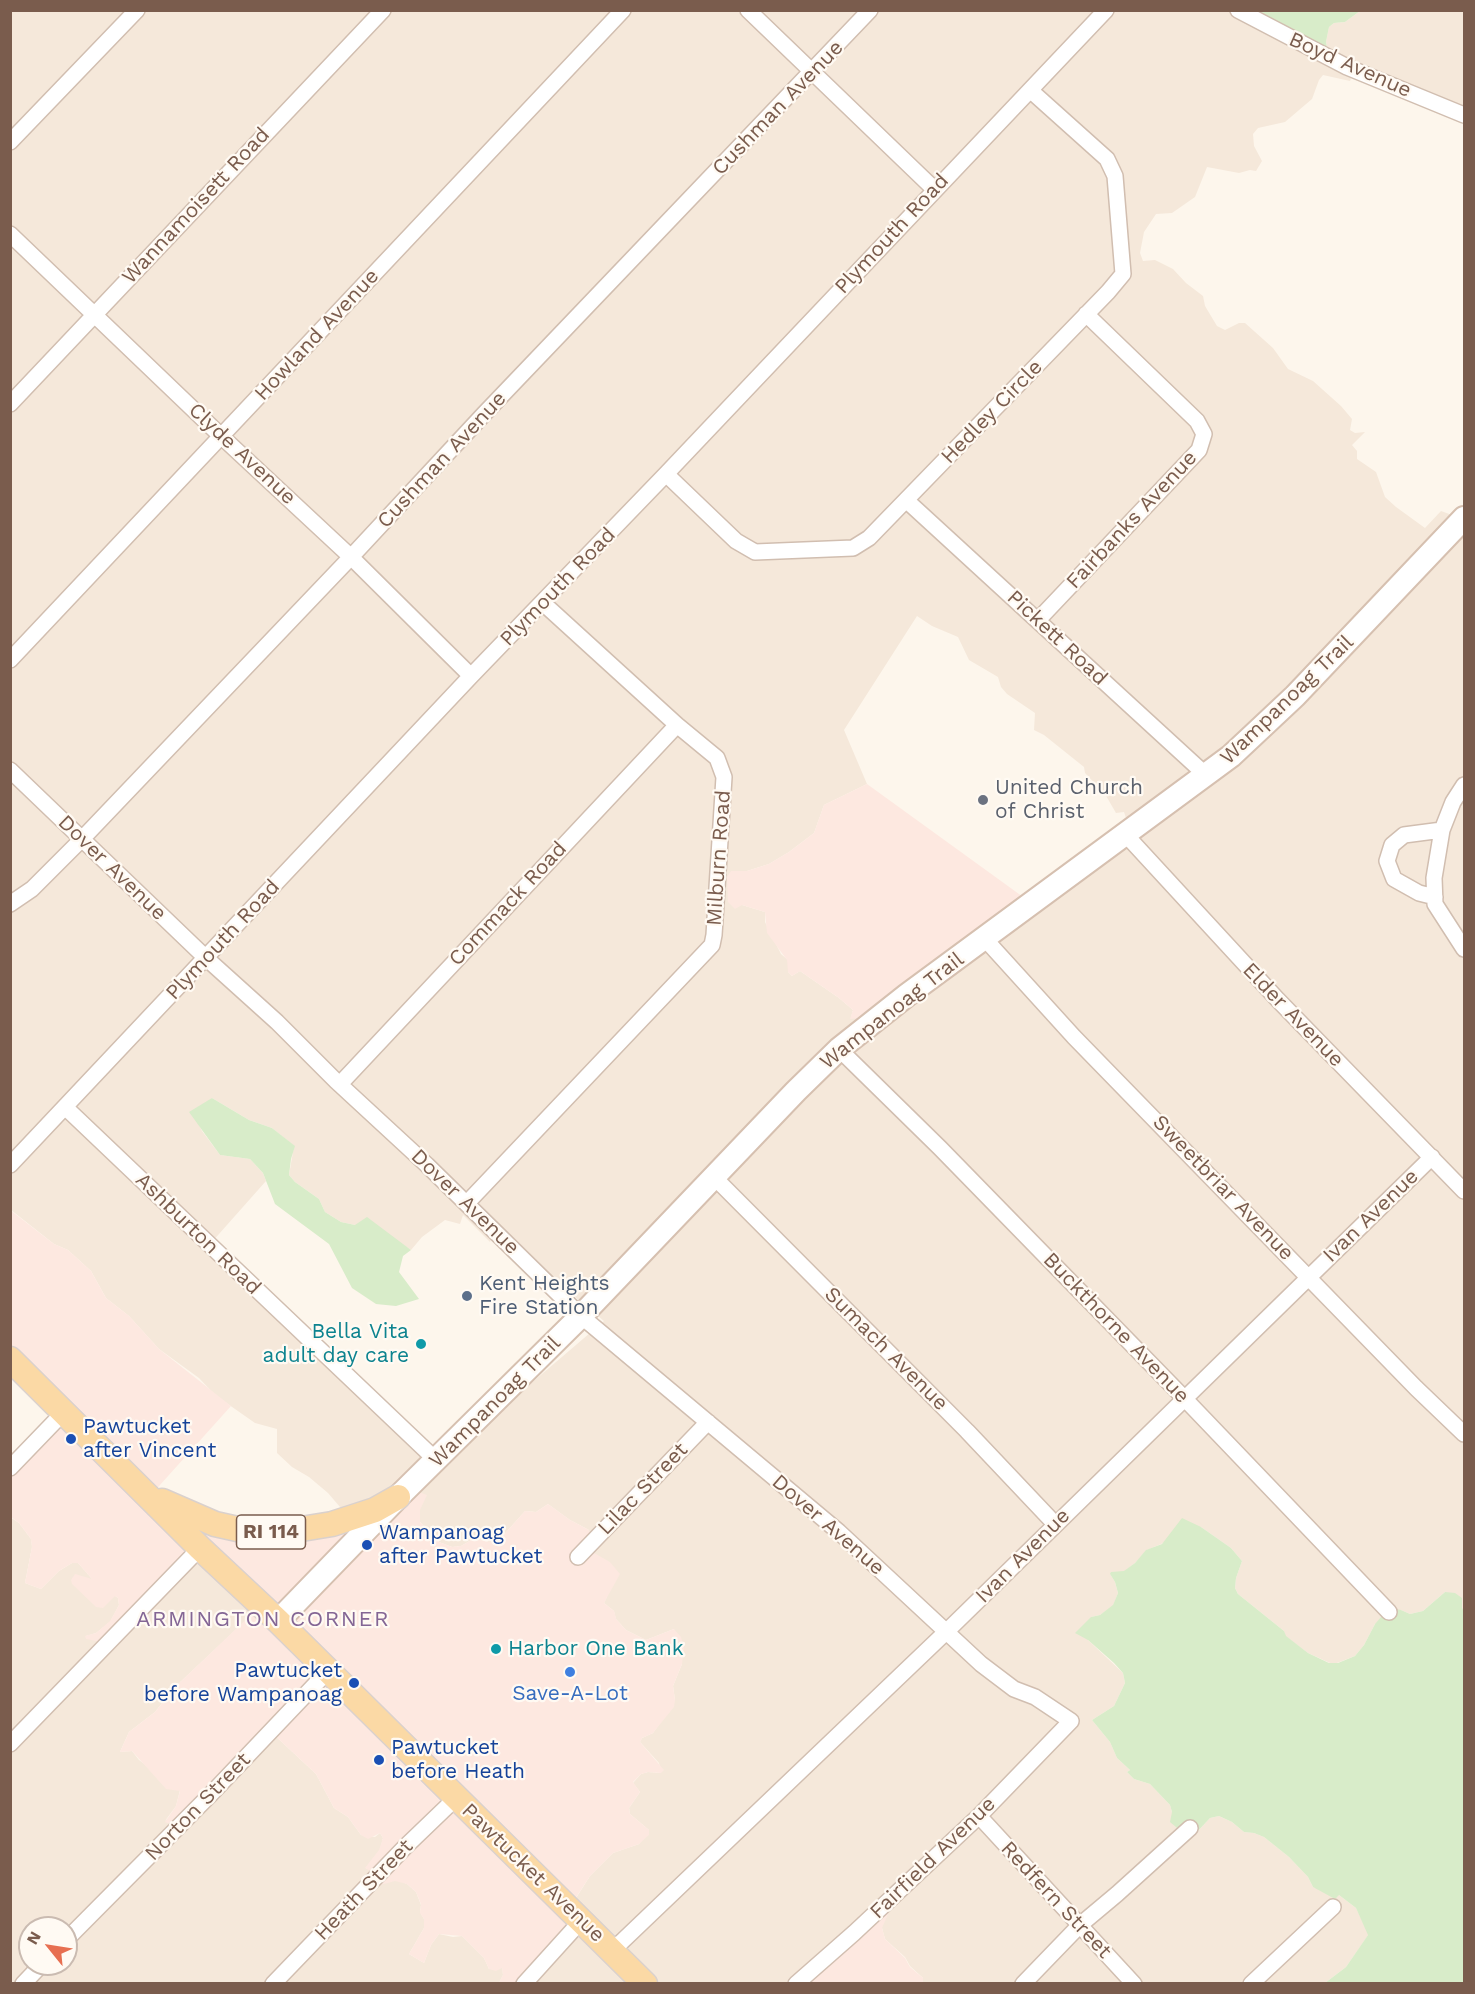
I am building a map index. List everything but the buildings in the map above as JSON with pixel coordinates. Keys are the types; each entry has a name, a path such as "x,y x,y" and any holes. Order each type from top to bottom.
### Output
{"main road":[{"name":"Wampanoag Trail","path":"278,1622 398,1497 581,1316 839,1049 874,1020 1207,776 1251,739 1464,518"},
{"name":"Pawtucket Avenue","path":"10,1359 645,1983"},
{"name":"RI 114","path":"147,1494 192,1516 215,1524 266,1533 332,1524 375,1510 398,1497"}],"street":[{"path":"10,142 137,10"},
{"name":"Wannamoisett Road","path":"10,404 383,10"},
{"name":"Howland Avenue","path":"10,660 623,10"},
{"path":"748,10 934,189"},
{"name":"Cushman Avenue","path":"10,904 32,889 81,840 870,10"},
{"name":"Plymouth Road","path":"10,1165 471,676 1106,10"},
{"name":"Boyd Avenue","path":"1238,10 1347,67 1464,115"},
{"name":"Hedley Circle","path":"666,474 736,541 755,552 853,548 869,538 1086,314 1123,274 1115,176 1107,159 1030,90"},
{"name":"Clyde Avenue","path":"10,234 351,557 471,676"},
{"name":"Fairbanks Avenue","path":"1038,620 1200,450 1204,434 1197,421 1086,314"},
{"name":"Pickett Road","path":"906,500 1207,776"},
{"name":"Milburn Road","path":"467,1203 712,945 714,935 724,777 717,758 677,725 543,603"},
{"name":"Commack Road","path":"340,1084 677,725"},
{"name":"Dover Avenue","path":"10,770 81,840 467,1203 581,1316 839,1532 996,1677 1014,1689 1048,1705 1071,1721 1066,1727"},
{"path":"1464,785 1453,802 1442,830 1434,878 1436,904 1464,949"},
{"path":"1435,897 1419,893 1394,879 1387,861 1392,846 1404,835 1442,830"},
{"name":"Elder Avenue","path":"1126,835 1278,1000 1464,1191"},
{"name":"Sweetbriar Avenue","path":"985,939 1074,1037 1416,1388 1464,1434"},
{"name":"Buckthorne Avenue","path":"839,1049 940,1148 1389,1612"},
{"name":"Ashburton Road","path":"65,1107 436,1460"},
{"name":"Ivan Avenue","path":"612,1951 947,1631 1432,1157"},
{"name":"Sumach Avenue","path":"714,1177 967,1431 1055,1524"},
{"path":"10,1468 64,1412"},
{"name":"Lilac Street","path":"578,1557 708,1422"},
{"path":"10,1744 200,1548"},
{"name":"Norton Street","path":"78,1928 211,1794 328,1671"},
{"name":"Fairfield Avenue","path":"796,1983 854,1933 979,1816 1066,1727"},
{"name":"Heath Street","path":"273,1983 456,1798"},
{"name":"Redfern Street","path":"979,1816 1134,1983"},
{"path":"1023,1983 1080,1925 1190,1827"},
{"path":"1251,1983 1333,1907"},
{"path":"524,1983 581,1921"}],"shaded area":[{"path":"1236,10 1328,53 1326,42 1329,27 1334,23 1345,22 1360,11 1464,11 1464,115 1354,71 1350,81 1323,75 1312,99 1285,122 1258,128 1253,134 1254,146 1262,161 1256,171 1239,173 1207,167 1195,197 1172,213 1156,214 1144,232 1140,253 1143,261 1155,260 1173,269 1203,296 1205,306 1217,326 1225,330 1239,323 1245,323 1273,348 1288,369 1313,381 1341,406 1352,419 1350,430 1355,433 1365,432 1352,445 1357,451 1357,459 1376,472 1385,497 1396,507 1425,528 1441,511 1452,515 1464,524 1464,1611 1445,1592 1423,1611 1410,1614 1401,1610 1375,1624 1364,1645 1355,1656 1337,1663 1330,1663 1308,1653 1285,1636 1284,1631 1238,1594 1235,1588 1236,1578 1242,1561 1231,1548 1201,1527 1147,1550 1124,1572 1110,1574 1118,1593 1113,1606 1100,1615 1091,1617 1088,1640 1123,1673 1125,1683 1114,1706 1092,1720 1110,1742 1117,1758 1130,1770 1127,1772 1134,1779 1150,1784 1170,1805 1172,1812 1186,1831 1197,1832 1210,1818 1219,1816 1232,1822 1244,1832 1264,1837 1289,1857 1308,1877 1313,1887 1339,1895 1356,1908 1369,1934 1346,1967 1325,1983 923,1983 923,1978 910,1966 905,1957 885,1939 882,1928 794,1983 522,1983 590,1876 613,1853 639,1844 649,1830 630,1814 629,1808 640,1792 633,1783 641,1774 661,1773 659,1763 640,1742 642,1738 653,1733 675,1700 673,1686 682,1664 674,1629 646,1640 626,1630 616,1619 614,1611 604,1603 609,1592 585,1548 589,1530 548,1504 536,1512 525,1511 500,1539 491,1542 473,1539 461,1546 452,1547 439,1542 420,1522 420,1510 352,1521 328,1493 277,1453 277,1429 255,1423 215,1395 199,1378 159,1349 129,1316 106,1298 91,1271 68,1250 54,1244 11,1210 10,11","holes":["917,616 932,626 958,637 969,660 998,677 1001,687 1007,694 1035,713 1034,730 1044,735 1084,767 1085,773 1105,794 1116,813 1124,812 1126,818 1123,825 851,1018 853,1010 839,998 800,971 792,976 788,972 788,960 781,954 765,922 765,912 742,905 731,871 747,871 769,864 789,852 814,833 824,805 867,784 844,730","212,1098 249,1120 272,1128 294,1146 289,1175 319,1199 325,1212 341,1222 355,1225 411,1250 422,1237 445,1220 460,1224 463,1215 490,1242 495,1230 604,1321 439,1462 211,1243 266,1181 263,1173 250,1159 220,1155 202,1131 199,1124"]},
{"path":"867,784 1030,902 862,1018 850,1019 853,1010 839,998 800,971 792,976 788,972 787,960 767,933 765,912 742,905 735,909 728,902 727,877 731,871 747,871 769,864 789,852 814,833 824,805"},
{"path":"10,1210 54,1244 68,1250 91,1271 106,1298 129,1316 159,1349 231,1406 151,1495 271,1535 410,1489 427,1495 420,1510 420,1522 439,1542 452,1547 461,1546 473,1539 490,1542 500,1539 525,1511 536,1512 548,1504 589,1530 592,1540 585,1548 610,1562 620,1574 604,1603 614,1611 616,1619 626,1630 646,1640 674,1629 681,1637 684,1648 682,1664 673,1686 674,1707 653,1733 642,1738 640,1742 664,1770 661,1773 641,1774 633,1782 640,1792 629,1808 630,1814 649,1830 649,1835 639,1844 613,1853 590,1876 575,1899 578,1920 522,1983 499,1983 503,1975 502,1968 496,1971 489,1969 484,1958 462,1936 439,1934 431,1945 424,1963 409,1954 424,1928 424,1919 420,1913 421,1904 416,1892 407,1884 395,1881 380,1885 378,1875 365,1868 379,1850 383,1838 380,1833 368,1839 361,1835 348,1817 334,1808 316,1774 270,1731 178,1827 165,1822 176,1806 180,1791 166,1789 132,1751 120,1752 129,1732 155,1712 175,1687 260,1606 198,1549 107,1643 86,1639 85,1636 96,1633 110,1621 119,1605 118,1598 115,1596 103,1608 96,1607 72,1584 71,1580 75,1574 92,1579 78,1563 72,1563 59,1571 41,1589 25,1583 32,1547 31,1539 19,1523 11,1517 11,1466 64,1410 11,1359"},
{"path":"10,1517 19,1523 31,1539 32,1547 25,1583 41,1589 59,1571 72,1563 78,1563 93,1580 118,1598 119,1605 110,1622 96,1633 86,1636 107,1643 198,1549 260,1607 175,1687 155,1712 129,1732 120,1752 132,1751 139,1760 180,1790 176,1806 165,1821 270,1731 316,1774 334,1808 348,1817 361,1835 375,1837 380,1833 383,1838 380,1850 366,1868 407,1884 416,1892 421,1905 420,1912 424,1919 424,1928 409,1954 424,1963 431,1945 439,1934 462,1936 484,1958 489,1969 502,1967 503,1975 499,1983 11,1983"},
{"path":"880,1907 889,1912 882,1928 885,1939 923,1978 923,1984 794,1984"}],"green space":[{"path":"1236,11 1360,11 1345,22 1334,23 1329,27 1326,42 1328,53"},
{"path":"212,1098 249,1120 272,1128 295,1146 289,1175 319,1199 325,1212 341,1222 355,1225 367,1217 411,1250 403,1256 399,1272 419,1299 396,1306 376,1304 352,1288 329,1244 275,1204 263,1173 250,1159 220,1155 189,1112"},
{"path":"1182,1518 1201,1527 1231,1548 1242,1561 1236,1578 1235,1588 1238,1594 1308,1653 1329,1663 1338,1663 1355,1656 1364,1645 1375,1624 1389,1608 1410,1614 1423,1611 1445,1592 1455,1593 1462,1598 1464,1611 1464,1983 1325,1983 1346,1967 1368,1935 1356,1908 1339,1895 1335,1899 1313,1887 1308,1877 1289,1857 1264,1837 1244,1832 1232,1822 1219,1816 1210,1818 1197,1832 1182,1832 1170,1822 1172,1812 1170,1805 1150,1784 1134,1779 1127,1772 1130,1770 1117,1758 1110,1742 1092,1720 1114,1706 1125,1683 1123,1673 1114,1663 1088,1640 1075,1633 1091,1617 1100,1615 1113,1605 1118,1593 1111,1572 1124,1571 1135,1563 1146,1550 1162,1544"}],"place":[{"name":"United Church of Christ","path":"983,800"},
{"name":"Kent Heights Fire Station","path":"467,1296"},
{"name":"Bella Vita adult day care","path":"421,1344"},
{"name":"Pawtucket after Vincent","path":"71,1439"},
{"name":"Wampanoag after Pawtucket","path":"367,1545"},
{"name":"Harbor One Bank","path":"496,1649"},
{"name":"Save-A-Lot","path":"570,1672"},
{"name":"Pawtucket before Wampanoag","path":"354,1683"},
{"name":"Pawtucket before Heath","path":"379,1760"}],"district":[{"name":"ARMINGTON CORNER","path":"263,1620"}]}
